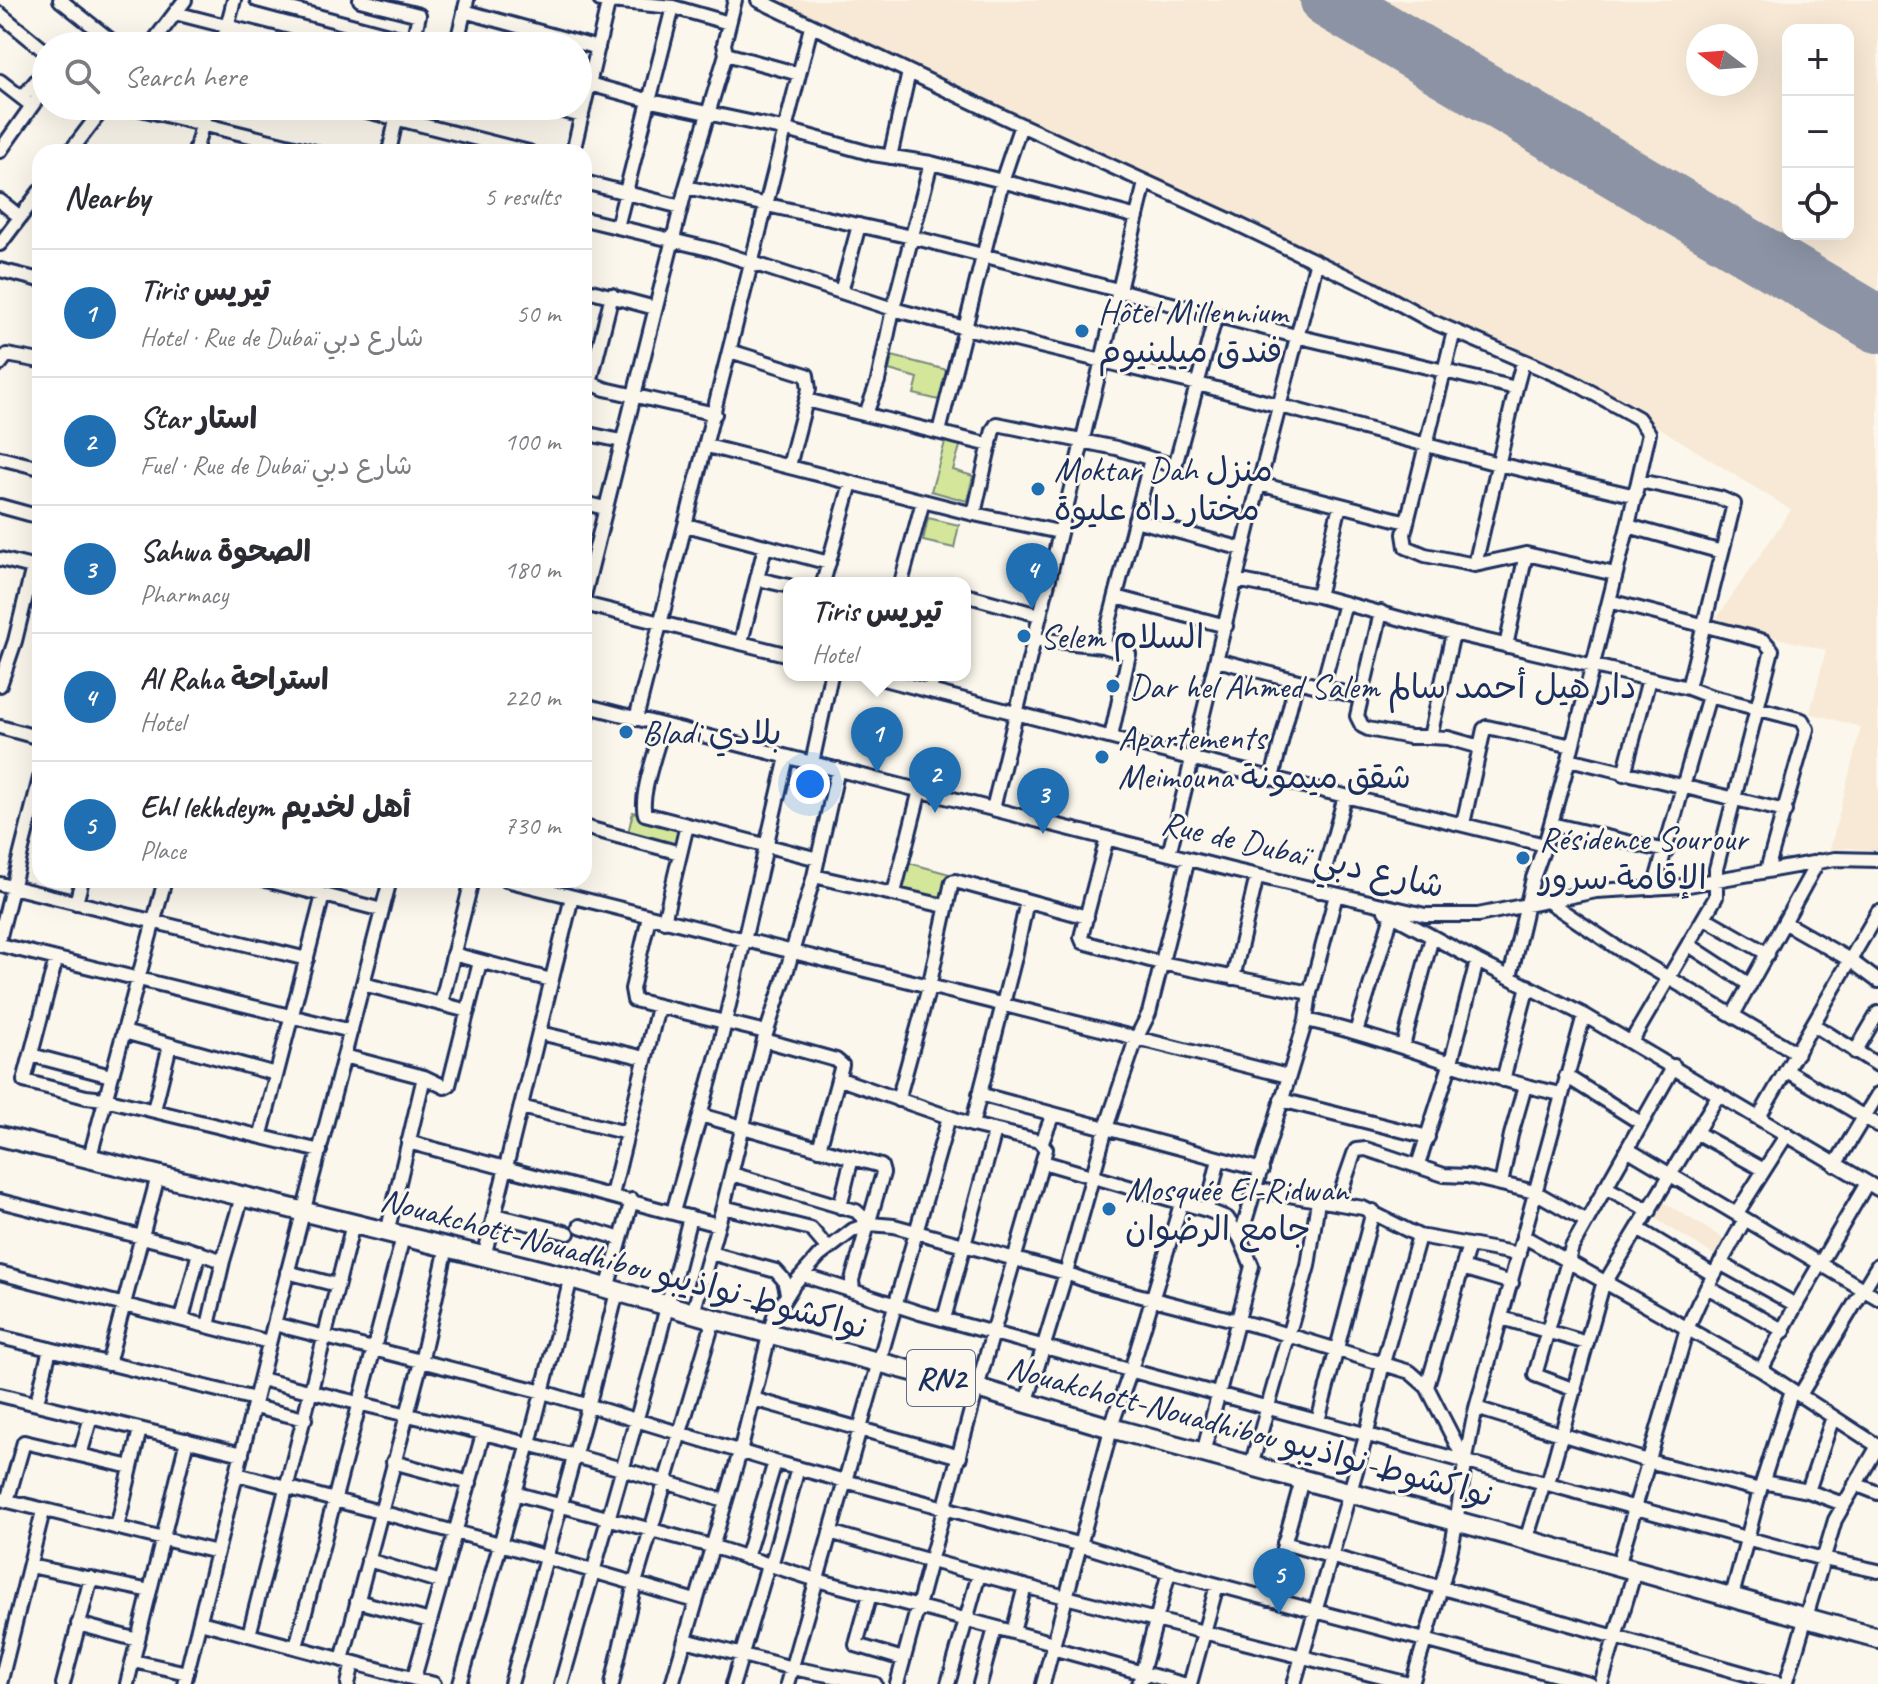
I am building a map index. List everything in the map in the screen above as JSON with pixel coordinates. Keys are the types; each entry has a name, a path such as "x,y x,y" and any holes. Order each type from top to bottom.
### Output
{"highway":[{"name":"Nouakchott-Nouadhibou نواكشوط-نواذيبو","path":"0,1136 571,1278 1878,1638"}],"street":[{"path":"60,0 100,32"},
{"path":"161,32 185,0"},
{"path":"226,32 234,0"},
{"path":"257,0 370,32"},
{"path":"360,0 394,4 419,15 415,32"},
{"path":"592,562 686,187 726,54 724,44 735,0"},
{"path":"758,0 1227,219 1454,331 1573,382 1638,418 1649,433 1640,481 1571,753 1533,878 1529,906 1510,977"},
{"path":"592,63 598,48 606,1 673,7 729,23"},
{"path":"460,32 466,6 548,32"},
{"path":"617,227 673,7"},
{"path":"175,13 247,32"},
{"path":"0,14 32,40"},
{"path":"636,719 811,27"},
{"path":"592,46 598,48"},
{"path":"726,54 799,74"},
{"path":"890,157 909,72"},
{"path":"0,81 26,101"},
{"path":"592,85 890,157 931,163 1137,217"},
{"path":"0,151 32,91"},
{"path":"26,101 32,96"},
{"path":"76,144 94,120"},
{"path":"189,120 284,144"},
{"path":"197,144 203,120"},
{"path":"391,144 396,120"},
{"path":"424,120 503,144"},
{"path":"575,144 581,120"},
{"path":"939,432 1002,181 1021,125"},
{"path":"866,414 878,381 893,309 931,163"},
{"path":"993,809 1145,183"},
{"path":"592,184 681,207"},
{"path":"686,187 912,237 1296,336 1516,388"},
{"path":"0,201 20,217"},
{"path":"0,244 32,201"},
{"path":"592,221 752,263 893,309 965,328 1198,384 1498,464 1636,496"},
{"path":"841,292 859,225"},
{"path":"1169,854 1190,758 1316,264"},
{"path":"0,270 32,278"},
{"path":"592,291 655,308"},
{"path":"592,375 612,295"},
{"path":"974,514 997,424 1081,441 1175,466 1216,315"},
{"path":"1454,331 1404,534 1406,547 1425,555 1475,565 1526,554 1615,574"},
{"path":"730,351 807,375 809,385 789,466"},
{"path":"0,364 7,355 13,354 32,359"},
{"path":"1475,565 1523,362"},
{"path":"592,380 598,387 715,414"},
{"path":"806,400 990,445"},
{"path":"592,435 621,441"},
{"path":"707,446 974,514 1059,532"},
{"path":"0,458 32,466"},
{"path":"1103,646 1151,459"},
{"path":"1640,481 1720,498 1734,504 1688,688"},
{"path":"825,577 851,483"},
{"path":"1259,484 1407,522"},
{"path":"903,577 923,501"},
{"path":"592,505 605,508"},
{"path":"1318,596 1340,505"},
{"path":"0,506 32,515"},
{"path":"1135,520 1243,549"},
{"path":"686,525 829,563"},
{"path":"1628,526 1722,552"},
{"path":"741,642 765,547"},
{"path":"1506,646 1526,554"},
{"path":"0,559 32,567"},
{"path":"758,579 783,585"},
{"path":"1236,580 1318,596 1453,633 1688,688 1802,720 1806,725 1767,870"},
{"path":"0,685 2,667 15,641 32,585"},
{"path":"971,597 1039,615"},
{"path":"1116,597 1226,626"},
{"path":"1609,601 1764,641 1772,650 1716,869 1716,897 1631,1042"},
{"path":"1322,688 1345,603"},
{"path":"592,606 783,653"},
{"path":"1381,612 1360,697 1357,716 1362,726 1409,737 1448,738 1480,747"},
{"path":"1430,737 1453,633"},
{"path":"0,637 15,641"},
{"path":"1034,639 1103,646 1126,652 1130,657 1111,737"},
{"path":"1217,660 1296,683 1360,697"},
{"path":"1624,774 1649,679"},
{"path":"812,763 830,681"},
{"path":"891,681 1545,845"},
{"path":"930,691 932,681"},
{"path":"1272,778 1296,683"},
{"path":"1654,888 1709,696"},
{"name":"Rue de Dubaï شارع دبي","path":"592,707 1188,859 1375,905 1443,917 1478,915 1596,891 1717,881 1818,861 1851,858 1878,860"},
{"path":"663,726 643,808 645,814 818,859"},
{"path":"0,727 32,736"},
{"path":"1463,824 1487,727 1571,753 1624,774 1785,811"},
{"path":"673,1212 745,939 787,757"},
{"path":"693,1313 732,1174 765,1036 814,876 838,769"},
{"path":"894,893 920,790"},
{"path":"1319,891 1345,796"},
{"path":"0,936 6,886 32,803"},
{"path":"1551,824 1666,851"},
{"path":"664,921 687,825"},
{"path":"592,829 680,853"},
{"path":"1107,838 1081,937 1085,943 1161,963 1310,993"},
{"path":"1026,1404 1106,1128 1136,1039 1149,1013 1188,859"},
{"path":"1733,1015 1818,861"},
{"path":"814,876 945,906"},
{"path":"1233,978 1257,876"},
{"path":"898,1100 929,987 951,884 955,881 1087,917"},
{"path":"6,886 307,959"},
{"path":"76,903 80,888"},
{"path":"89,1160 163,888"},
{"path":"296,888 382,910"},
{"path":"133,1661 186,1681 269,1342 388,888"},
{"path":"441,1004 470,888"},
{"path":"537,888 1288,1076"},
{"path":"261,1134 323,895"},
{"path":"1240,1238 1306,1020 1310,993 1336,895"},
{"path":"484,1257 572,897"},
{"path":"972,1125 1027,901"},
{"path":"1549,902 1619,949 1797,1053"},
{"path":"1375,905 1584,1015 1872,1186 1796,1305 1761,1370"},
{"path":"1759,1117 1878,914"},
{"path":"1356,1032 1392,915"},
{"path":"649,917 632,989 634,1000 765,1036 836,1060 842,1065 819,1149"},
{"path":"1705,918 1768,954"},
{"path":"1785,923 1850,960 1878,981"},
{"path":"1403,1046 1432,937"},
{"path":"0,945 351,1031"},
{"path":"1689,945 1750,985"},
{"path":"453,954 551,980"},
{"path":"56,959 23,1079 25,1082 261,1134 320,1151"},
{"path":"1418,1165 1451,1062 1477,961"},
{"path":"344,1056 424,1077 445,1087 452,1081 480,962"},
{"path":"363,984 468,1011"},
{"path":"1503,1080 1528,986"},
{"path":"612,1195 658,1007"},
{"path":"1855,1052 1878,1013"},
{"path":"830,1532 930,1562 1203,1634 1410,1684 1456,1521 1465,1476 1464,1459 1476,1408 1584,1015"},
{"path":"1306,1020 1403,1046 1503,1080 1561,1094"},
{"path":"1814,1025 1878,1065"},
{"path":"124,1032 276,1074"},
{"path":"540,1033 645,1058"},
{"path":"154,1110 170,1045"},
{"path":"31,1055 111,1076"},
{"path":"1575,1390 1535,1375 1567,1260 1674,1066"},
{"path":"1787,1071 1878,1125"},
{"path":"1566,1076 1641,1123"},
{"path":"296,1647 372,1349 395,1235 408,1142 424,1077"},
{"path":"840,1079 972,1125 1042,1142 1046,1149 897,1684"},
{"path":"1501,1184 1525,1086"},
{"path":"979,1094 1262,1170"},
{"path":"1526,1540 1562,1436 1605,1283 1719,1094"},
{"path":"1835,1165 1878,1094"},
{"path":"1281,1100 1428,1137"},
{"path":"521,1107 627,1133"},
{"path":"1042,1142 1053,1114"},
{"path":"700,1115 881,1166 883,1173 852,1280 853,1291"},
{"path":"787,1684 949,1117"},
{"path":"1366,1149 1373,1123"},
{"path":"944,1319 995,1131"},
{"path":"1697,1133 1764,1170"},
{"path":"1601,1684 1616,1635 1636,1508 1687,1329 1764,1170 1787,1134"},
{"path":"408,1142 718,1225"},
{"path":"1337,1203 1356,1150 1366,1149 1444,1175 1467,1176 1535,1192 1586,1221"},
{"path":"1627,1149 1878,1298"},
{"path":"840,1207 852,1157"},
{"path":"1207,1210 1219,1159"},
{"path":"1043,1162 1207,1210 1227,1218 1240,1238 1252,1266 1203,1453"},
{"path":"732,1174 861,1213 870,1224"},
{"path":"108,1364 158,1176"},
{"path":"1605,1187 1650,1211"},
{"path":"1255,1189 1373,1211 1419,1236 1519,1254"},
{"path":"208,1326 242,1197"},
{"path":"511,1684 588,1407 621,1239 632,1200"},
{"path":"0,1201 199,1252 223,1261"},
{"path":"1251,1466 1308,1266 1318,1201"},
{"path":"1043,1684 1111,1428 1181,1204"},
{"path":"723,1207 811,1229 828,1249"},
{"path":"1318,1421 1373,1211"},
{"path":"495,1215 621,1239"},
{"path":"561,1684 690,1217"},
{"path":"249,1635 353,1224"},
{"path":"672,1684 740,1452 774,1316 787,1293 828,1249 853,1230 870,1224 965,1245 1410,1372 1427,1387 1464,1459"},
{"path":"1638,1229 1796,1305"},
{"path":"1294,1684 1367,1433 1419,1236"},
{"path":"1284,1543 1784,1684 1843,1504 1878,1446 1761,1370 1523,1236"},
{"path":"1427,1387 1469,1245"},
{"path":"348,1684 348,1661 357,1601 421,1362 447,1247"},
{"path":"182,1319 199,1252"},
{"path":"711,1253 776,1271 784,1280 787,1293"},
{"path":"1732,1596 1762,1486 1796,1392 1878,1265"},
{"path":"1462,1268 1512,1283"},
{"path":"287,1272 337,1285"},
{"path":"0,1273 269,1342"},
{"path":"802,1275 944,1319 1044,1344 1219,1395 1464,1459 1823,1559 1878,1569"},
{"path":"460,1684 529,1444 571,1278"},
{"path":"1707,1287 1784,1331"},
{"path":"1502,1318 1587,1343"},
{"path":"612,1684 635,1583 714,1319"},
{"path":"274,1324 543,1392 775,1462 1581,1683"},
{"path":"0,1337 305,1419"},
{"path":"37,1402 50,1349"},
{"path":"261,1379 529,1444 665,1481 724,1501"},
{"path":"0,1395 242,1454"},
{"path":"753,1399 960,1457"},
{"path":"1476,1408 1648,1461 1762,1486 1808,1491 1843,1504"},
{"path":"80,1455 91,1417"},
{"path":"1808,1491 1833,1417"},
{"path":"117,1528 140,1429"},
{"path":"414,1678 483,1434"},
{"path":"127,1684 187,1440"},
{"path":"131,1467 23,1442 4,1500 217,1552"},
{"path":"393,1462 470,1483"},
{"path":"746,1558 775,1462"},
{"path":"733,1684 798,1468"},
{"path":"237,1474 500,1544 695,1601"},
{"path":"1269,1599 1302,1480"},
{"path":"1855,1484 1878,1493"},
{"path":"514,1493 711,1546 817,1580 1013,1632 1140,1678 1183,1684"},
{"path":"0,1684 6,1631 30,1566 43,1511"},
{"path":"368,1560 441,1582"},
{"path":"30,1566 150,1591"},
{"path":"1140,1678 1169,1572"},
{"path":"948,1684 979,1574"},
{"path":"63,1684 91,1578"},
{"path":"1190,1684 1217,1585"},
{"path":"1013,1632 1025,1586"},
{"path":"870,1594 856,1645 903,1659"},
{"path":"357,1601 430,1621"},
{"path":"200,1622 348,1661 399,1679 414,1678 434,1684"},
{"path":"78,1624 138,1640"},
{"path":"980,1684 995,1628"},
{"path":"685,1640 839,1680 875,1684"}],"shaded area":[{"path":"769,0 1878,0 1878,851 1851,848 1830,850 1861,727 1810,713 1826,650 1714,622 1791,510 1626,407"},
{"path":"1660,1200 1726,1240 1716,1256 1651,1216"}],"green space":[{"path":"892,356 951,371 943,401 914,394 918,378 889,370"},
{"path":"946,439 961,443 953,470 973,476 967,501 931,491"},
{"path":"928,518 959,525 954,548 923,541"},
{"path":"633,812 684,827 679,849 628,833"},
{"path":"902,861 953,875 946,904 897,894"}],"runway":[{"path":"1329,0 1878,324"}],"place":[{"name":"Hôtel Millennium فندق ميلينيوم","path":"1082,331"},
{"name":"Moktar Dah منزل مختار داه عليوة","path":"1038,489"},
{"name":"Al Raha استراحة","path":"1032,609"},
{"name":"Selem السلام","path":"1024,636"},
{"name":"Dar hel Ahmed Salem دار هيل أحمد سالم","path":"1113,686"},
{"name":"Bladi بلادي","path":"626,732"},
{"name":"Apartements Meimouna شقق ميمونة","path":"1102,757"},
{"name":"Tiris تيريس","path":"877,773"},
{"name":"Star استار","path":"935,813"},
{"name":"Sahwa الصحوة","path":"1043,834"},
{"name":"Résidence Sourour الإقامة سرور","path":"1523,858"},
{"name":"Mosquée El-Ridwan جامع الرضوان","path":"1109,1209"},
{"name":"Ehl lekhdeym أهل لخديم","path":"1279,1614"}]}
